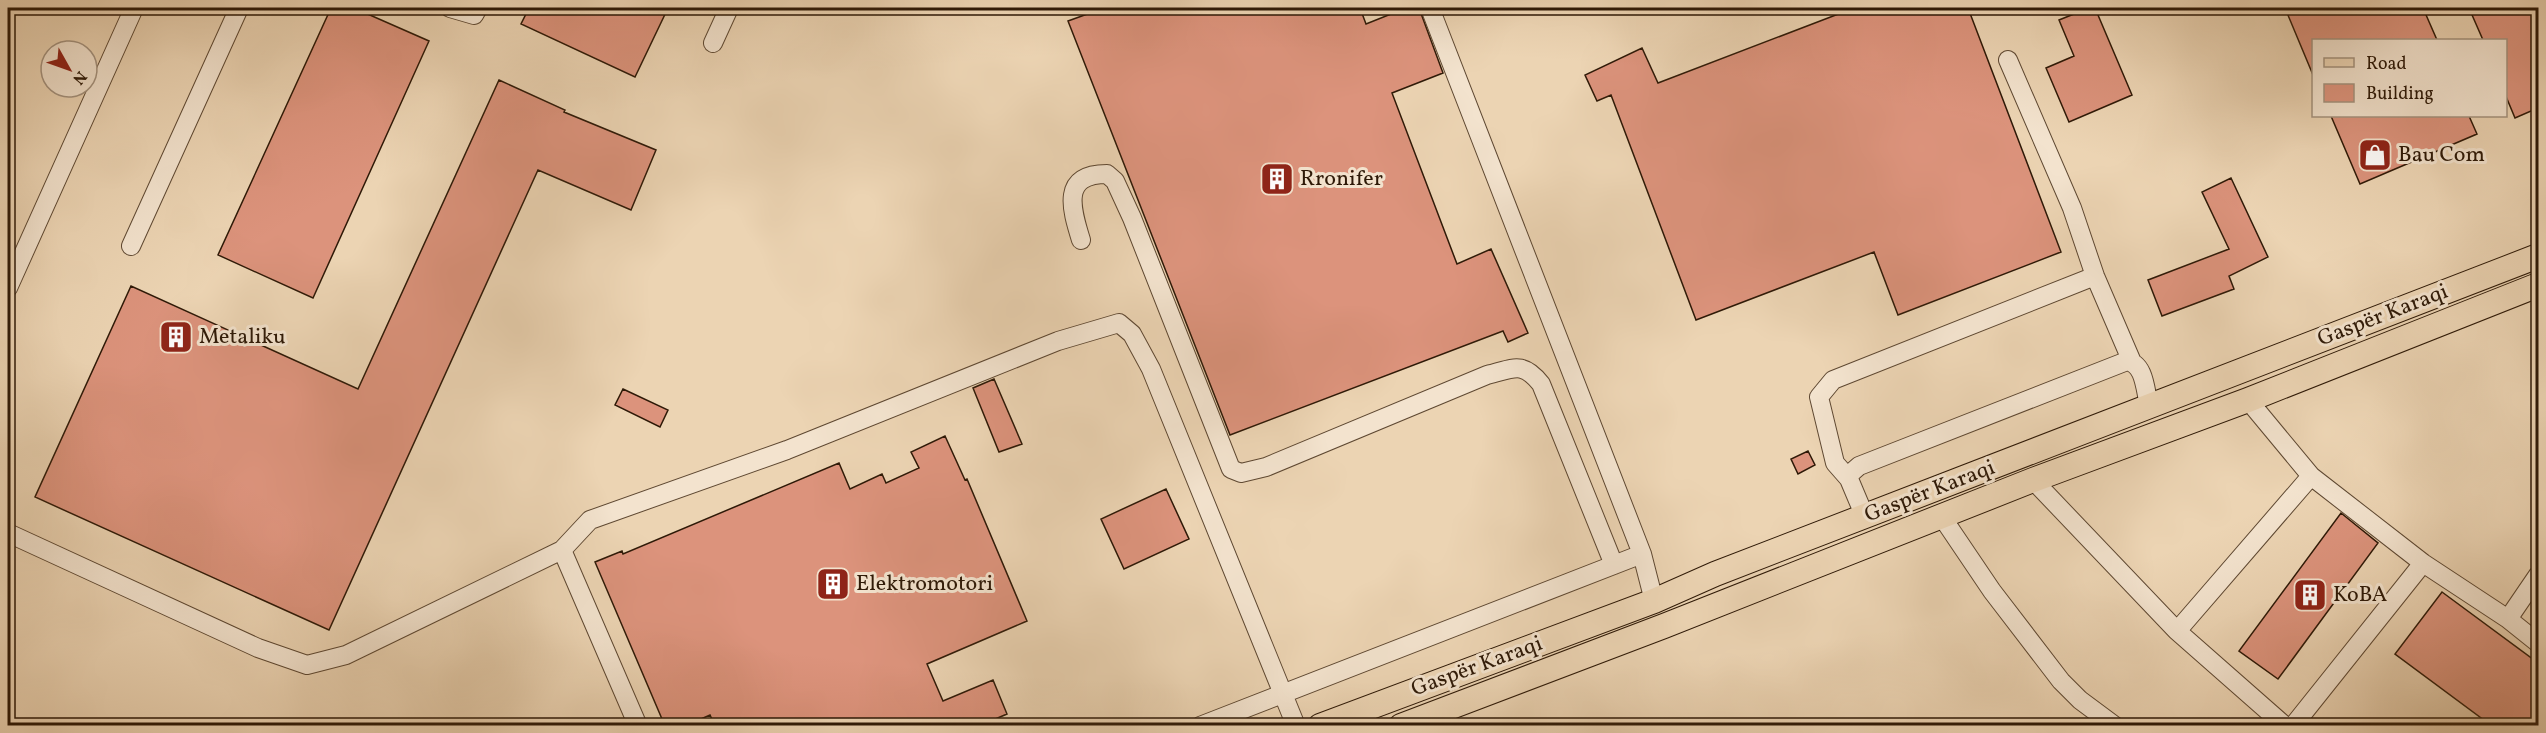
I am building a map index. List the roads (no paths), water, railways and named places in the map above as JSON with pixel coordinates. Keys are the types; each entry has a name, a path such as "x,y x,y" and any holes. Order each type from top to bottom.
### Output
{"main road":[{"name":"Gaspër Karaqi","path":"1320,726 1654,601 1715,574 2538,256"},
{"name":"Gaspër Karaqi","path":"1401,726 2033,480 2248,400 2538,285"}],"street":[{"path":"8,288 134,8"},
{"path":"131,246 239,8"},
{"path":"450,8 474,15 478,8"},
{"path":"713,43 729,8"},
{"path":"1430,8 1642,554 1654,601"},
{"path":"2008,60 2072,208 2095,276 2132,362 2140,369 2149,405"},
{"path":"1081,240 1074,219 1073,193 1078,181 1085,177 1107,174 1115,181 1132,218 1231,469 1241,473 1266,467 1487,375 1520,367 1531,371 1541,384 1614,565"},
{"path":"1865,517 1850,479 1835,464 1819,397 1833,380 2095,276"},
{"path":"8,533 258,648 308,665 346,655 562,550 590,520 788,450 1058,341 1119,323 1132,334 1151,369 1281,694 1296,726"},
{"path":"1850,479 1851,473 1859,466 2122,362 2132,362"},
{"path":"2248,400 2311,476 2423,563 2508,619 2538,643"},
{"path":"2176,631 2311,476"},
{"path":"2033,480 2176,631 2285,726"},
{"path":"1942,517 1992,591 2061,681 2080,700 2115,726"},
{"path":"562,550 638,726"},
{"path":"1200,726 1642,554"},
{"path":"2293,726 2423,563"},
{"path":"2508,619 2538,575"}],"place":[{"name":"Bau Com","path":"2375,155"},
{"name":"Rronifer","path":"1277,179"},
{"name":"Metaliku","path":"176,337"},
{"name":"Elektromotori","path":"833,584"},
{"name":"KoBA","path":"2310,595"}]}
